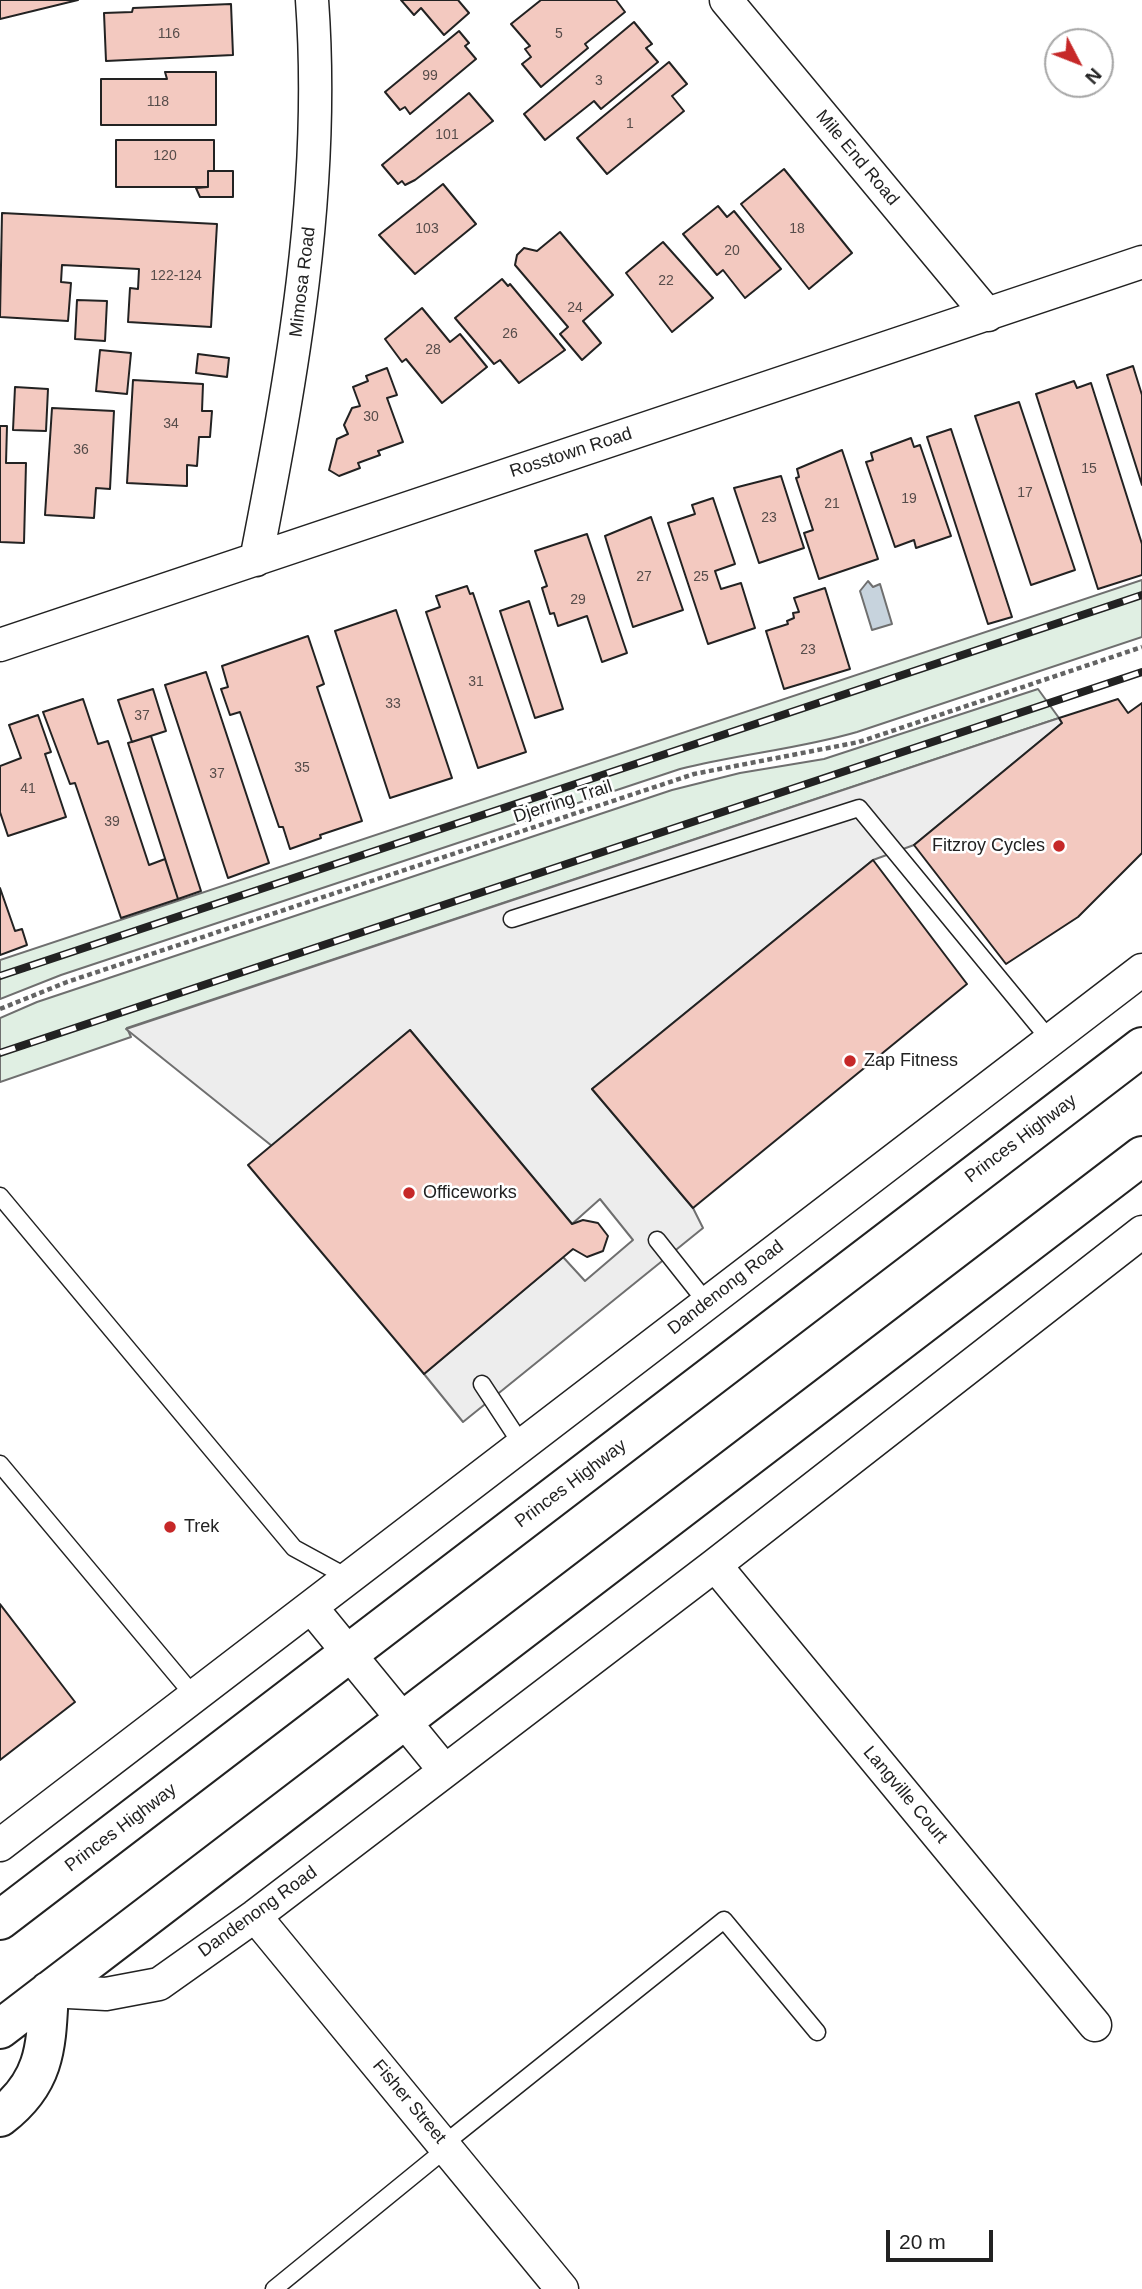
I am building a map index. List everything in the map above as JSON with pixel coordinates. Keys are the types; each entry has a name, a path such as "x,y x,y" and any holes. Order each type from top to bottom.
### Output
{"highway":[{"name":"Princes Highway","path":"0,1920 1142,1047"},
{"path":"0,2029 1142,1156"},
{"path":"0,2117 13,2107 36,2079 45,2053 49,1991"}],"street":[{"name":"Mimosa Road","path":"256,560 290,384 309,229 315,112 312,0"},
{"name":"Mile End Road","path":"736,3 988,315"},
{"name":"Rosstown Road","path":"0,645 1142,262"},
{"name":"Dandenong Road","path":"0,1845 1142,970"},
{"name":"Dandenong Road","path":"49,1991 106,1994 159,1984 255,1916 715,1565 1142,1233"},
{"name":"Langville Court","path":"715,1565 1095,2025"},
{"path":"311,1607 445,1771"},
{"name":"Fisher Street","path":"255,1916 562,2289"}],"lane":[{"path":"512,919 859,808 1050,1040"},
{"path":"0,1196 294,1548 349,1578"},
{"path":"657,1240 706,1303"},
{"path":"482,1384 522,1445"},
{"path":"0,1464 195,1697"},
{"path":"274,2289 445,2146 724,1920 817,2032"}],"path":[{"name":"Djerring Trail","path":"0,1009 67,982 681,778 859,742 1142,647"}],"green space":[{"path":"1142,580 1142,637 857,732 680,769 61,975 0,999 0,960"},
{"path":"1038,689 1059,718 127,1028 131,1037 0,1082 0,1018 37,1002 672,790 740,773 824,759"}],"shaded area":[{"path":"868,581 873,587 880,584 892,624 872,630 860,591"},
{"path":"1059,718 1062,723 914,845 873,860 592,1089 693,1208 703,1228 463,1422 424,1374 563,1257 585,1281 633,1240 600,1199 572,1224 410,1030 272,1146 126,1029"}],"building":[{"path":"0,0 78,0 0,19"},
{"path":"401,0 458,0 469,13 444,35 421,8 414,15"},
{"path":"541,0 616,0 625,12 585,44 588,48 541,87 522,64 531,57 525,49 530,46 511,24"},
{"path":"231,4 233,55 106,61 104,13 132,12 133,8"},
{"path":"634,22 652,44 646,48 658,62 601,109 594,101 545,140 524,114"},
{"path":"459,31 469,43 465,46 476,59 410,114 405,107 400,110 385,92"},
{"path":"669,62 687,84 672,96 684,111 607,174 577,138"},
{"path":"165,72 216,72 216,125 101,125 101,79 167,79"},
{"path":"469,93 493,121 415,180 405,185 402,181 398,184 382,165"},
{"path":"116,140 214,140 214,171 208,171 208,187 116,187"},
{"path":"784,169 852,253 809,289 741,204"},
{"path":"208,171 233,171 233,197 200,197 196,188 208,187"},
{"path":"443,184 476,224 415,274 379,235"},
{"path":"718,206 727,217 734,211 781,269 745,298 723,270 717,275 683,234"},
{"path":"2,213 217,224 211,327 128,322 130,288 138,289 139,269 62,265 61,282 71,283 68,321 0,317"},
{"path":"560,232 613,295 583,321 601,343 582,360 560,334 568,327 515,265 517,255 524,248 537,251"},
{"path":"663,242 713,298 672,332 626,273"},
{"path":"502,279 508,286 510,284 565,350 519,383 500,360 494,364 455,318"},
{"path":"77,300 107,301 105,341 75,339"},
{"path":"422,308 450,342 460,334 487,367 442,403 406,359 402,362 385,339"},
{"path":"100,350 131,353 127,394 96,391"},
{"path":"198,354 229,358 227,377 196,373"},
{"path":"1133,366 1142,395 1142,485 1107,375"},
{"path":"387,368 397,395 387,398 403,442 378,451 380,455 358,463 360,468 339,476 329,470 337,439 348,434 344,425 352,408 360,406 353,387 368,381 366,376"},
{"path":"133,380 203,384 202,411 212,411 210,437 199,437 197,466 187,465 187,486 127,483"},
{"path":"1074,381 1077,388 1091,383 1142,544 1142,575 1098,589 1036,394"},
{"path":"15,387 48,389 46,431 13,430"},
{"path":"1019,402 1075,570 1031,585 975,416"},
{"path":"52,408 114,411 110,489 96,488 94,518 45,515"},
{"path":"0,426 7,426 6,463 26,463 24,543 0,542"},
{"path":"951,429 1012,617 988,624 927,437"},
{"path":"911,438 914,447 920,445 951,536 916,548 914,540 895,547 866,462 873,460 871,453"},
{"path":"842,450 878,559 819,579 804,533 813,530 796,478 799,477 797,469"},
{"path":"781,476 804,548 759,563 734,488"},
{"path":"713,498 735,564 715,571 721,589 741,583 755,628 708,644 668,523 695,514 692,505"},
{"path":"651,517 683,610 633,627 605,536"},
{"path":"587,534 627,653 602,662 587,616 558,626 554,613 550,614 542,588 547,586 535,551"},
{"path":"467,586 470,594 473,593 526,752 478,768 426,612 440,607 436,596"},
{"path":"825,588 850,669 784,689 766,631 788,624 787,621 794,618 793,613 799,612 794,598"},
{"path":"529,601 563,709 535,718 500,611"},
{"path":"396,610 452,778 390,798 335,631"},
{"path":"308,636 324,684 317,687 362,821 320,835 321,838 290,849 283,827 279,827 240,712 230,715 221,689 228,687 222,666"},
{"path":"206,672 269,863 228,878 165,685"},
{"path":"153,689 166,731 132,742 118,700"},
{"path":"83,699 98,744 108,741 149,865 165,859 178,899 121,918 75,783 70,784 43,712"},
{"path":"1118,699 1128,713 1142,703 1142,853 1078,917 1006,964 914,845 1062,723 1059,718"},
{"path":"38,715 51,752 45,754 66,817 8,836 0,812 0,766 21,758 9,725"},
{"path":"151,736 201,891 178,899 128,743"},
{"path":"873,860 967,984 693,1208 592,1089"},
{"path":"0,888 15,931 22,929 27,945 0,955"},
{"name":"Officeworks","path":"410,1030 572,1224 583,1220 598,1223 608,1236 603,1251 587,1257 573,1249 424,1374 248,1165"},
{"path":"0,1604 75,1702 0,1760"}],"railway":[{"path":"0,976 1142,595"},
{"path":"0,1053 1142,672"}],"place":[{"name":"Fitzroy Cycles","path":"1059,846"},
{"name":"Zap Fitness","path":"850,1061"},
{"name":"Officeworks","path":"409,1193"},
{"name":"Trek","path":"170,1527"}]}
